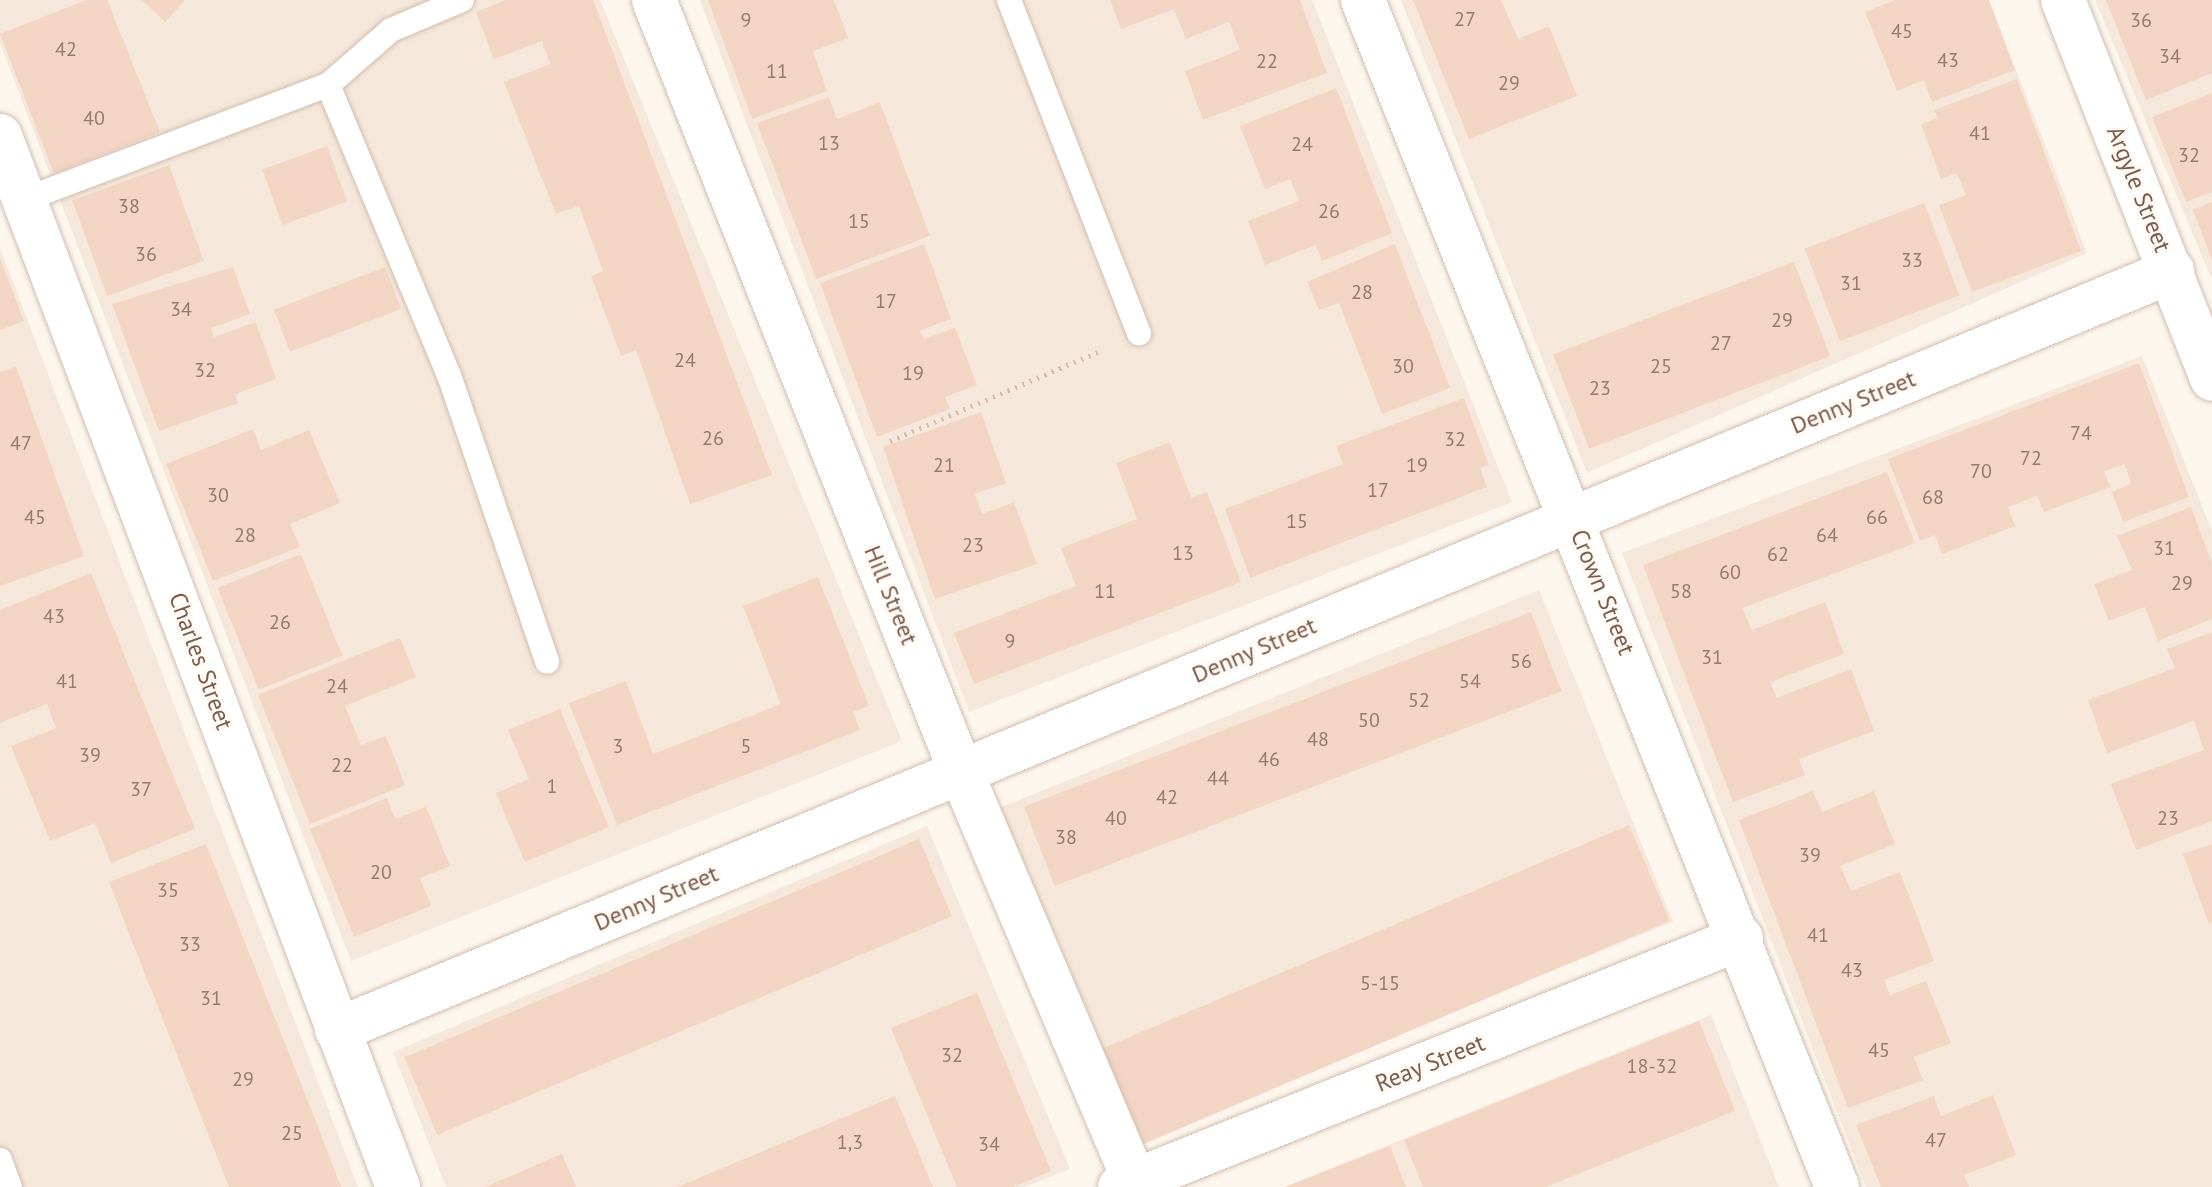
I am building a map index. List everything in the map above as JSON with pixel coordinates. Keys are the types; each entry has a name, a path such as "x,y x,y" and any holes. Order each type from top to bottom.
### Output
{"street":[{"name":"Hill Street","path":"654,0 961,772 1130,1185"},
{"name":"Crown Street","path":"1363,0 1573,517 1837,1187"},
{"name":"Argyle Street","path":"2063,0 2212,379"},
{"name":"Charles Street","path":"0,136 398,1187"},
{"name":"Denny Street","path":"337,1030 2172,271"},
{"name":"Reay Street","path":"1130,1185 1741,938"}],"lane":[{"path":"26,199 328,85 391,30 462,0"},
{"path":"1009,0 1139,334"},
{"path":"328,85 449,375 547,662"},
{"path":"0,1160 10,1187"}],"path":[{"path":"839,463 1139,334"}],"shaded area":[{"path":"0,0 600,0 902,741 351,961 0,43"},
{"path":"700,0 1312,0 1512,502 969,712"},
{"path":"1401,0 1989,0 2087,253 1587,473"},
{"path":"2095,0 2212,0 2212,280"},
{"path":"0,248 358,1187 0,1187"},
{"path":"2142,356 2212,531 2212,1187 1866,1187 1622,553"},
{"path":"1539,590 1673,922 1132,1141 998,809"},
{"path":"927,826 1070,1169 1025,1187 446,1187 393,1052"},
{"path":"1711,1015 1779,1187 1284,1187"}],"building":[{"path":"86,0 107,0 160,132 54,174 0,34"},
{"path":"142,0 185,0 165,22"},
{"path":"506,0 593,0 772,475 690,504 636,350 621,356 591,276 603,271 579,206 556,214 504,82 550,64 542,41 494,59 476,12"},
{"path":"708,0 834,0 848,38 813,51 827,91 752,119"},
{"path":"1110,0 1300,0 1327,73 1203,120 1185,71 1240,50 1229,22 1186,39 1174,9 1121,29"},
{"path":"1413,0 1501,0 1518,39 1549,26 1577,96 1469,139"},
{"path":"1895,0 1989,0 2015,70 1932,102 1924,80 1897,91 1865,12"},
{"path":"2106,0 2212,0 2212,73 2146,100"},
{"path":"2017,79 2081,251 1972,292 1939,205 1966,195 1957,173 1941,179 1921,124 1938,118 1934,110"},
{"path":"1336,88 1392,233 1322,261 1316,245 1265,265 1248,221 1299,201 1290,179 1265,189 1240,126"},
{"path":"2212,93 2212,192 2186,202 2152,117"},
{"path":"829,97 837,119 880,102 930,236 816,279 757,123"},
{"path":"327,146 347,201 282,225 262,170"},
{"path":"169,165 204,261 107,296 72,200"},
{"path":"2212,202 2212,260 2193,210"},
{"path":"1924,203 1959,295 1840,341 1805,249"},
{"path":"924,244 951,319 920,331 924,339 955,328 977,385 945,397 950,409 877,437 820,283"},
{"path":"1395,244 1450,388 1382,414 1339,303 1319,310 1307,282"},
{"path":"0,258 24,321 0,330"},
{"path":"1794,262 1830,356 1589,449 1553,354"},
{"path":"233,267 250,314 211,328 214,337 256,322 276,379 235,394 238,403 159,431 112,304"},
{"path":"385,267 401,309 290,352 274,310"},
{"path":"2139,363 2189,497 2123,522 2112,492 2131,484 2125,464 2104,471 2110,487 2044,512 2037,496 2008,507 2015,526 1942,554 1935,535 1920,541 1888,459"},
{"path":"16,367 84,556 0,586 0,372"},
{"path":"1464,398 1489,465 1480,468 1487,487 1250,578 1225,509 1343,464 1336,446"},
{"path":"981,412 1006,483 975,494 982,514 1014,502 1037,564 935,599 883,447"},
{"path":"253,429 261,450 309,430 340,503 290,524 300,547 213,581 166,464"},
{"path":"1170,442 1191,498 1207,492 1241,582 974,684 954,633 1076,586 1061,548 1137,519 1116,463"},
{"path":"1887,472 1915,543 1742,608 1752,630 1825,602 1844,654 1771,682 1773,689 1777,698 1851,669 1874,731 1799,759 1805,775 1733,802 1643,565"},
{"path":"2191,507 2212,563 2212,619 2158,641 2145,607 2109,621 2094,584 2132,570 2117,536"},
{"path":"301,554 342,656 259,690 218,588"},
{"path":"91,573 195,829 111,863 95,823 50,841 11,746 56,728 47,704 0,723 0,610"},
{"path":"818,577 869,706 853,712 860,730 617,825 569,703 626,681 653,754 781,704 743,606"},
{"path":"1531,612 1561,691 1055,886 1024,807"},
{"path":"2212,632 2212,821 2136,850 2111,784 2204,750 2194,721 2107,753 2088,700 2175,668 2167,649"},
{"path":"400,638 416,677 345,706 361,745 386,736 405,785 310,824 258,695"},
{"path":"560,709 609,827 525,862 496,793 529,779 508,730"},
{"path":"1813,791 1822,812 1874,791 1895,844 1840,866 1851,891 1900,872 1934,961 1884,980 1890,995 1926,981 1951,1043 1914,1057 1923,1080 1848,1108 1739,820"},
{"path":"387,798 395,819 426,807 450,866 420,878 431,906 354,937 310,829"},
{"path":"1629,825 1670,921 1134,1148 1093,1052"},
{"path":"919,839 952,916 437,1135 404,1057"},
{"path":"206,844 341,1187 229,1187 130,936 109,882"},
{"path":"2212,844 2212,923 2209,924 2183,854"},
{"path":"977,993 1051,1171 1013,1187 957,1187 891,1028"},
{"path":"1699,1021 1735,1111 1546,1187 1423,1187 1404,1140"},
{"path":"1993,1095 2016,1155 1964,1175 1969,1187 1881,1187 1856,1125 1934,1096 1941,1116"},
{"path":"895,1096 933,1187 677,1187"},
{"path":"1390,1146 1406,1187 1285,1187"},
{"path":"562,1154 576,1187 485,1187"}]}
